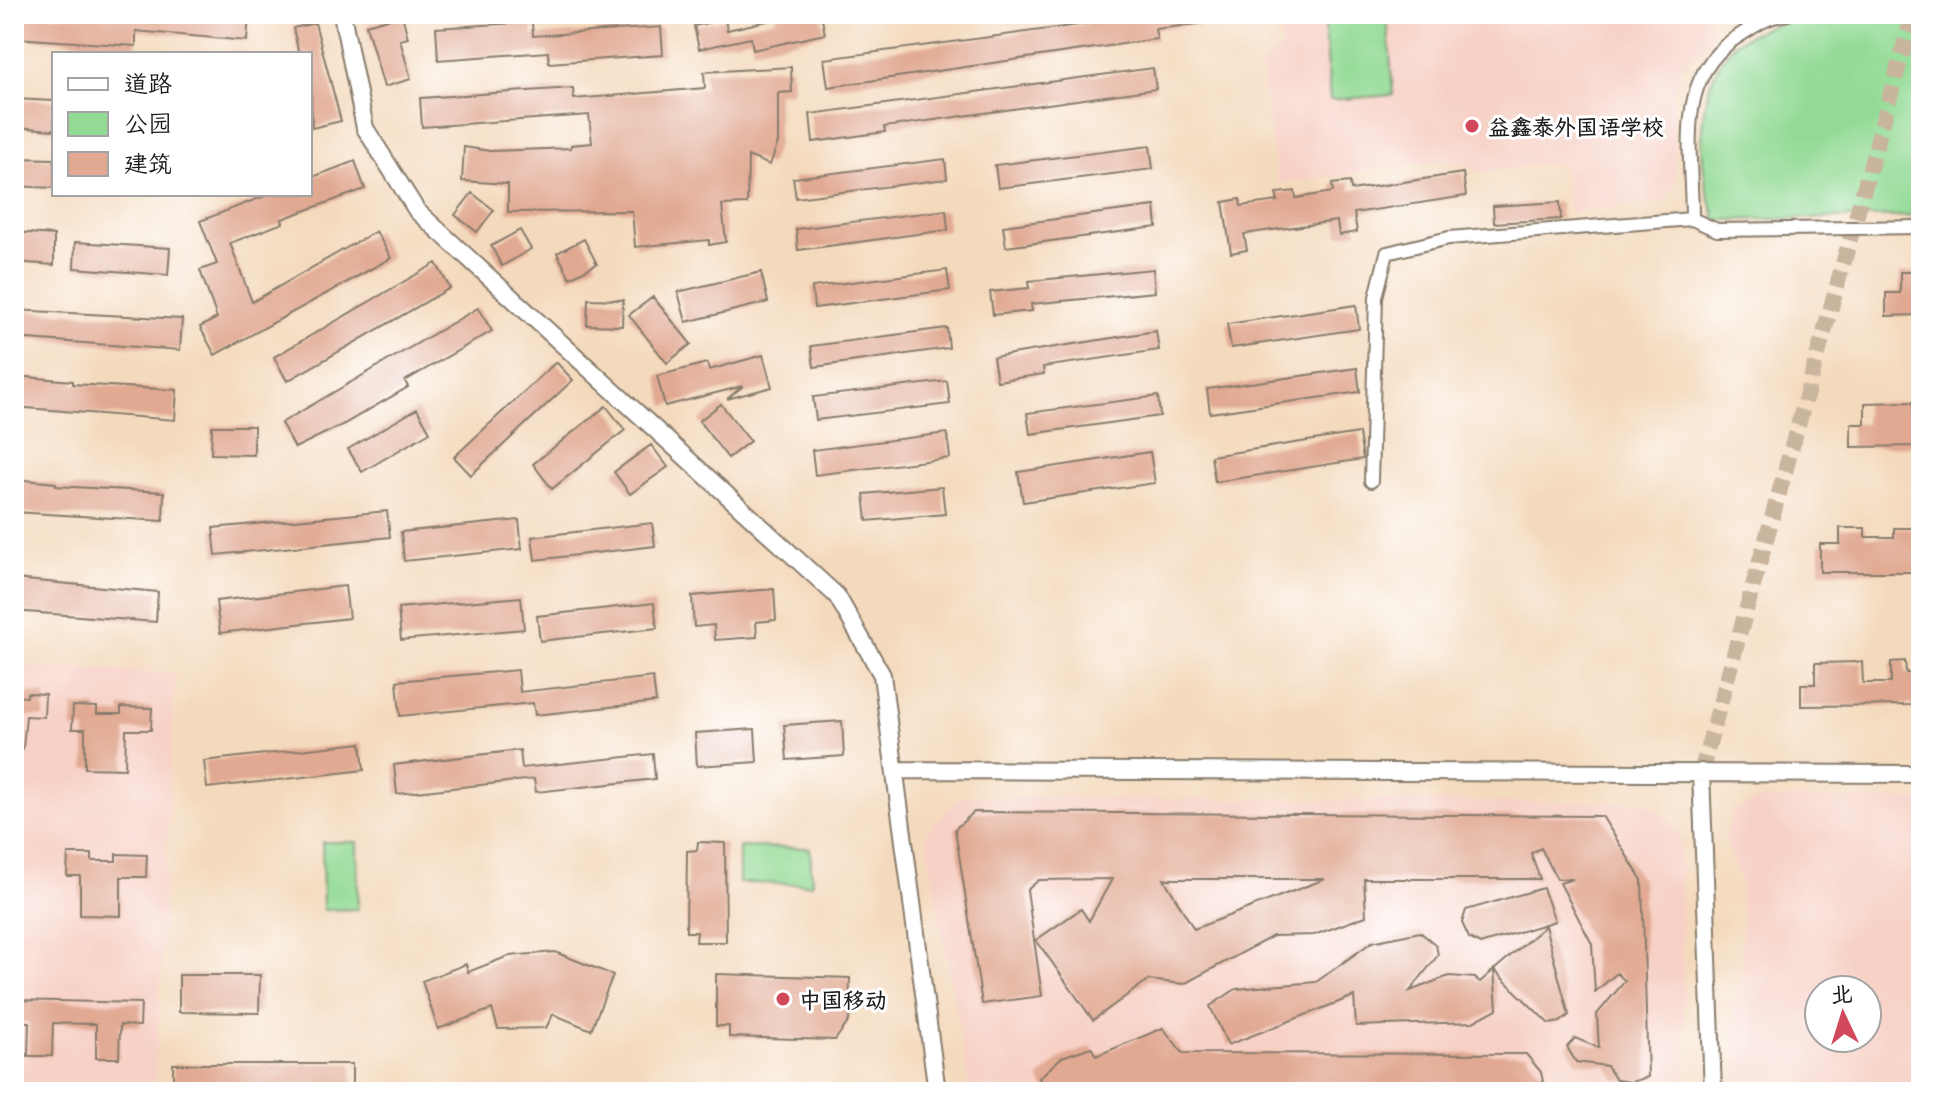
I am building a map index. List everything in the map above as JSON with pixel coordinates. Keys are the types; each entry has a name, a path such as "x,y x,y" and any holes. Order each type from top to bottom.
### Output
{"street":[{"path":"342,14 365,128 417,211 837,596 882,675 937,1092"},
{"path":"1692,219 1691,108 1702,70 1719,47 1772,16 1787,14"},
{"path":"1371,481 1376,297 1387,253 1449,238 1692,219 1717,230 1921,227"},
{"path":"895,770 1921,774"},
{"path":"1701,772 1713,1092"}],"shaded area":[{"name":"益鑫泰外国语学校","path":"1277,14 1708,14 1714,39 1683,64 1673,93 1676,181 1666,202 1570,212 1563,162 1482,172 1448,159 1278,184 1260,64 1282,47"},
{"path":"14,665 175,674 155,1092 14,1092"},
{"path":"960,797 1651,803 1680,831 1686,1092 970,1092 925,834"},
{"path":"1762,798 1921,800 1921,1092 1738,1092 1732,1006 1743,974 1740,877 1725,840 1733,811"}],"green space":[{"path":"1324,14 1387,14 1393,95 1330,100"},
{"path":"1874,14 1921,14 1921,216 1716,220 1705,176 1702,130 1710,84 1733,45 1748,35 1775,25"},
{"path":"322,842 357,842 358,909 323,910"},
{"path":"739,847 810,848 812,884 739,883"}],"building":[{"path":"14,14 152,18 152,14 249,14 247,41 136,31 136,46 14,38"},
{"path":"775,14 821,14 825,34 753,50 751,38 699,49 694,26 725,19 727,30 776,19"},
{"path":"1161,14 1214,14 1214,22 1155,29 1157,39 828,87 824,59"},
{"path":"402,15 408,38 400,40 411,79 384,87 366,25"},
{"path":"532,22 533,36 661,27 663,55 549,63 548,52 438,60 436,28"},
{"path":"315,23 341,121 312,128 312,52 299,52 293,28"},
{"path":"791,67 792,92 778,93 778,142 770,165 748,156 747,204 722,205 726,242 709,245 709,240 635,247 632,211 508,212 508,184 462,181 464,147 490,151 571,148 571,145 592,143 589,115 422,127 420,98 573,88 574,99 705,88 704,72"},
{"path":"1153,68 1156,89 884,127 885,132 813,142 810,114"},
{"path":"14,99 52,101 52,130 14,127"},
{"path":"1150,146 1153,169 998,188 995,165"},
{"path":"14,158 52,159 52,188 14,186"},
{"path":"945,159 947,179 796,198 793,178"},
{"path":"355,161 365,189 282,219 283,223 230,243 252,302 376,231 391,258 215,355 200,327 217,318 200,270 217,264 200,221 265,196 312,196 312,177"},
{"path":"1463,173 1466,196 1354,213 1357,232 1339,235 1337,221 1244,234 1247,250 1231,253 1223,202 1240,199 1241,206 1278,201 1276,193 1295,191 1296,198 1333,192 1332,184 1350,182 1351,190"},
{"path":"472,193 494,210 477,232 455,215"},
{"path":"1560,202 1561,219 1494,223 1493,206"},
{"path":"1155,206 1157,227 1006,247 1003,226"},
{"path":"946,210 948,230 798,250 796,229"},
{"path":"520,230 531,249 502,266 491,246"},
{"path":"14,232 54,235 54,265 14,262"},
{"path":"584,239 597,264 570,278 557,253"},
{"path":"75,242 170,248 168,275 74,268"},
{"path":"436,263 450,288 287,381 274,357"},
{"path":"1153,269 1155,292 1031,304 1032,311 993,315 990,292 1029,288 1029,281"},
{"path":"947,270 950,290 814,308 812,287"},
{"path":"761,272 768,302 686,322 678,292"},
{"path":"1900,272 1915,272 1915,284 1921,284 1921,315 1886,316 1886,293 1900,293"},
{"path":"653,297 691,344 667,363 629,315"},
{"path":"588,299 623,300 622,326 587,325"},
{"path":"1356,305 1359,329 1231,348 1227,324"},
{"path":"478,308 492,331 405,381 408,387 295,448 281,423"},
{"path":"14,310 182,319 180,350 14,338"},
{"path":"947,328 949,348 814,367 811,346"},
{"path":"1156,331 1159,350 1043,367 1044,374 997,381 993,357"},
{"path":"763,355 772,387 727,399 743,386 665,406 657,376 707,363 709,370"},
{"path":"556,362 573,380 471,475 454,457"},
{"path":"1357,368 1360,392 1210,413 1207,389"},
{"path":"14,376 73,381 73,384 177,390 175,420 14,407"},
{"path":"947,381 950,404 816,420 813,397"},
{"path":"1158,396 1160,416 1030,434 1027,413"},
{"path":"1913,402 1913,424 1921,424 1921,446 1851,447 1851,424 1865,424 1865,403"},
{"path":"721,404 750,441 728,458 699,421"},
{"path":"606,406 625,430 552,489 533,464"},
{"path":"417,409 430,432 362,472 348,449"},
{"path":"212,426 254,426 254,455 211,454"},
{"path":"947,433 950,458 815,475 812,450"},
{"path":"1359,433 1363,459 1215,482 1211,456"},
{"path":"651,445 668,467 630,494 614,472"},
{"path":"1150,452 1155,483 1023,502 1018,472"},
{"path":"14,479 56,483 56,486 164,492 163,521 14,512"},
{"path":"942,487 945,514 867,521 864,494"},
{"path":"387,511 390,537 216,555 213,528"},
{"path":"519,520 522,549 404,561 401,532"},
{"path":"652,523 655,546 535,560 532,537"},
{"path":"1840,528 1865,528 1865,537 1894,537 1894,528 1920,528 1921,572 1820,572 1820,544 1840,544"},
{"path":"14,579 158,592 156,622 14,611"},
{"path":"345,586 349,618 220,633 216,601"},
{"path":"774,589 776,620 756,622 757,637 715,640 714,625 694,627 692,596"},
{"path":"521,597 524,629 401,640 398,608"},
{"path":"654,603 657,628 540,641 537,616"},
{"path":"1905,661 1906,673 1921,673 1921,705 1801,706 1801,684 1815,684 1815,663 1862,662 1863,683 1891,683 1891,662"},
{"path":"518,670 520,692 653,677 656,702 535,715 533,703 400,716 397,681"},
{"path":"27,693 45,694 44,717 26,716 23,749 14,749 14,696 27,697"},
{"path":"73,706 97,707 97,714 121,714 121,707 152,708 151,730 126,730 125,769 85,768 85,729 72,729"},
{"path":"842,721 844,756 787,760 784,725"},
{"path":"755,729 757,762 697,766 695,733"},
{"path":"361,743 364,770 207,788 204,761"},
{"path":"520,750 522,768 653,754 655,779 536,792 534,779 397,794 394,765"},
{"path":"974,812 1602,816 1642,880 1648,1077 1631,1082 1616,1080 1607,1066 1576,1062 1567,1047 1575,1038 1599,1048 1597,1014 1625,981 1617,973 1595,992 1592,944 1560,883 1573,879 1557,879 1541,848 1531,853 1540,879 1364,879 1366,916 1314,935 1273,936 1184,984 1148,980 1093,1020 1036,940 1081,909 1089,921 1112,879 1039,880 1027,890 1042,996 982,1004 955,829","holes":["1164,879 1325,879 1194,929"]},
{"path":"698,842 725,843 726,942 696,942 697,932 686,932 687,851 697,850"},
{"path":"68,854 92,854 92,861 116,861 116,854 147,855 146,877 121,877 121,916 80,915 80,876 67,876"},
{"path":"1543,888 1555,921 1480,944 1469,938 1462,923 1466,910"},
{"path":"1545,926 1569,1015 1560,1022 1549,1024 1494,970 1497,1009 1473,1022 1356,1026 1354,996 1228,1045 1210,1006 1236,989 1316,982 1372,942 1420,932 1436,945 1438,955 1410,991 1449,976 1475,978 1480,982"},
{"path":"555,952 613,975 591,1030 553,1014 546,1028 498,1029 492,1009 438,1029 422,981 466,964 468,972 509,956"},
{"name":"中国移动","path":"716,974 850,978 849,1021 835,1040 729,1037 729,1026 716,1026"},
{"path":"179,975 260,975 259,1013 179,1012"},
{"path":"14,1000 141,1003 140,1026 120,1025 119,1058 96,1058 96,1024 53,1023 52,1056 28,1056 29,1022 14,1022"},
{"path":"1163,1028 1183,1053 1526,1054 1541,1072 1545,1092 1046,1092 1039,1078 1062,1057 1091,1047 1096,1056"},
{"path":"173,1064 352,1064 352,1092 173,1092"}],"tunnel":[{"path":"1701,772 1913,14"}],"place":[{"name":"益鑫泰外国语学校","path":"1472,126"},
{"name":"中国移动","path":"783,999"}]}
